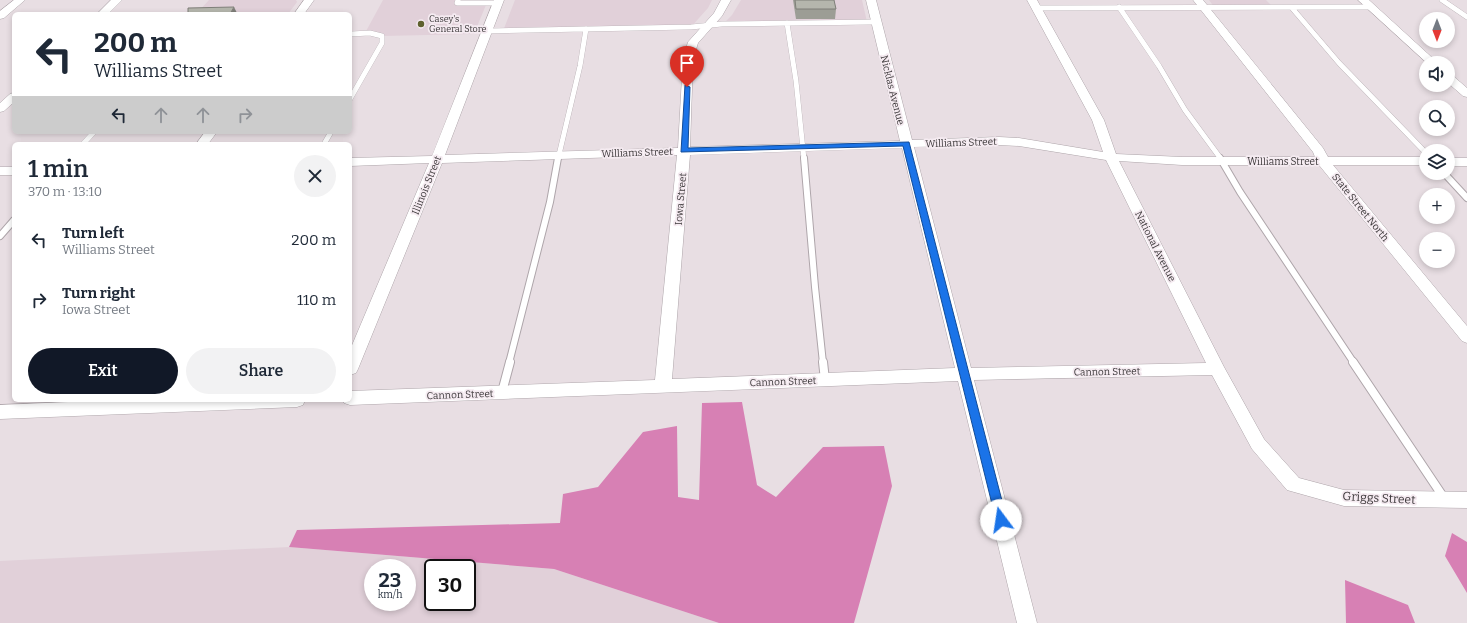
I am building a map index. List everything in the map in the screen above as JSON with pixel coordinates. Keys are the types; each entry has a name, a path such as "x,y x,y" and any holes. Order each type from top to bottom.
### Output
{"street":[{"path":"0,16 20,0"},
{"path":"104,12 117,0"},
{"path":"301,12 310,0"},
{"name":"Iowa Street","path":"663,386 684,151 688,60 693,42 718,14 726,0"},
{"name":"Nicklas Avenue","path":"870,0 1027,623"},
{"name":"Illinois Street","path":"352,364 437,159 499,1"},
{"name":"State Street North","path":"1201,3 1319,151 1323,160 1467,337"},
{"path":"1367,3 1425,56"},
{"name":"National Avenue","path":"1034,4 1098,120 1111,157 1217,369 1258,444 1293,484"},
{"path":"1455,83 1467,94"},
{"path":"0,109 12,98"},
{"name":"Williams Street","path":"352,162 559,154 999,141 1019,142 1111,157 1182,161 1419,161"},
{"path":"1455,162 1467,162"},
{"path":"0,171 12,170"},
{"name":"Cannon Street","path":"352,398 964,374 1217,369"},
{"path":"5,410 174,402"},
{"name":"Griggs Street","path":"1293,484 1344,498 1467,500"}],"lane":[{"path":"458,0 457,3 499,1"},
{"path":"1442,0 1467,17"},
{"path":"1034,4 1119,7 1201,3 1292,8 1367,3"},
{"path":"1119,7 1159,66 1185,110 1222,161 1240,192 1445,500"},
{"path":"1292,8 1339,63 1419,146"},
{"path":"487,31 876,22"},
{"path":"787,24 794,59 804,147 812,258 825,380"},
{"path":"502,392 550,202 559,154 580,66 586,29"},
{"path":"352,34 370,33 382,36 382,43 352,96"},
{"path":"85,142 92,134"},
{"path":"1450,180 1467,198"},
{"path":"0,236 12,222"}],"shaded area":[{"path":"209,0 296,0 297,2 290,12 198,12"},
{"path":"383,0 488,0 474,34 382,36 365,33"},
{"path":"515,0 712,0 708,8 691,27 503,31"},
{"path":"741,0 862,0 867,22 725,22 732,15"},
{"path":"1209,0 1266,0 1274,8 1214,7"},
{"path":"742,402 757,485 776,497 823,447 884,446 892,486 854,623 719,623 554,569 476,563 476,559 434,559 289,547 297,530 560,523 563,494 598,487 643,432 677,426 678,497 699,500 702,403"},
{"path":"1452,533 1467,542 1467,593 1445,556"},
{"path":"289,547 434,559 424,559 424,611 476,611 476,563 554,569 719,623 0,623 0,561"},
{"path":"1345,580 1408,605 1415,623 1346,623"}],"building":[{"path":"795,0 834,0 836,9 796,9"},
{"path":"234,7 231,12 188,12 188,8"}],"place":[{"name":"Casey's General Store","path":"421,24"}],"route":[{"path":"687,87 684,151 907,144 1001,520"}]}
